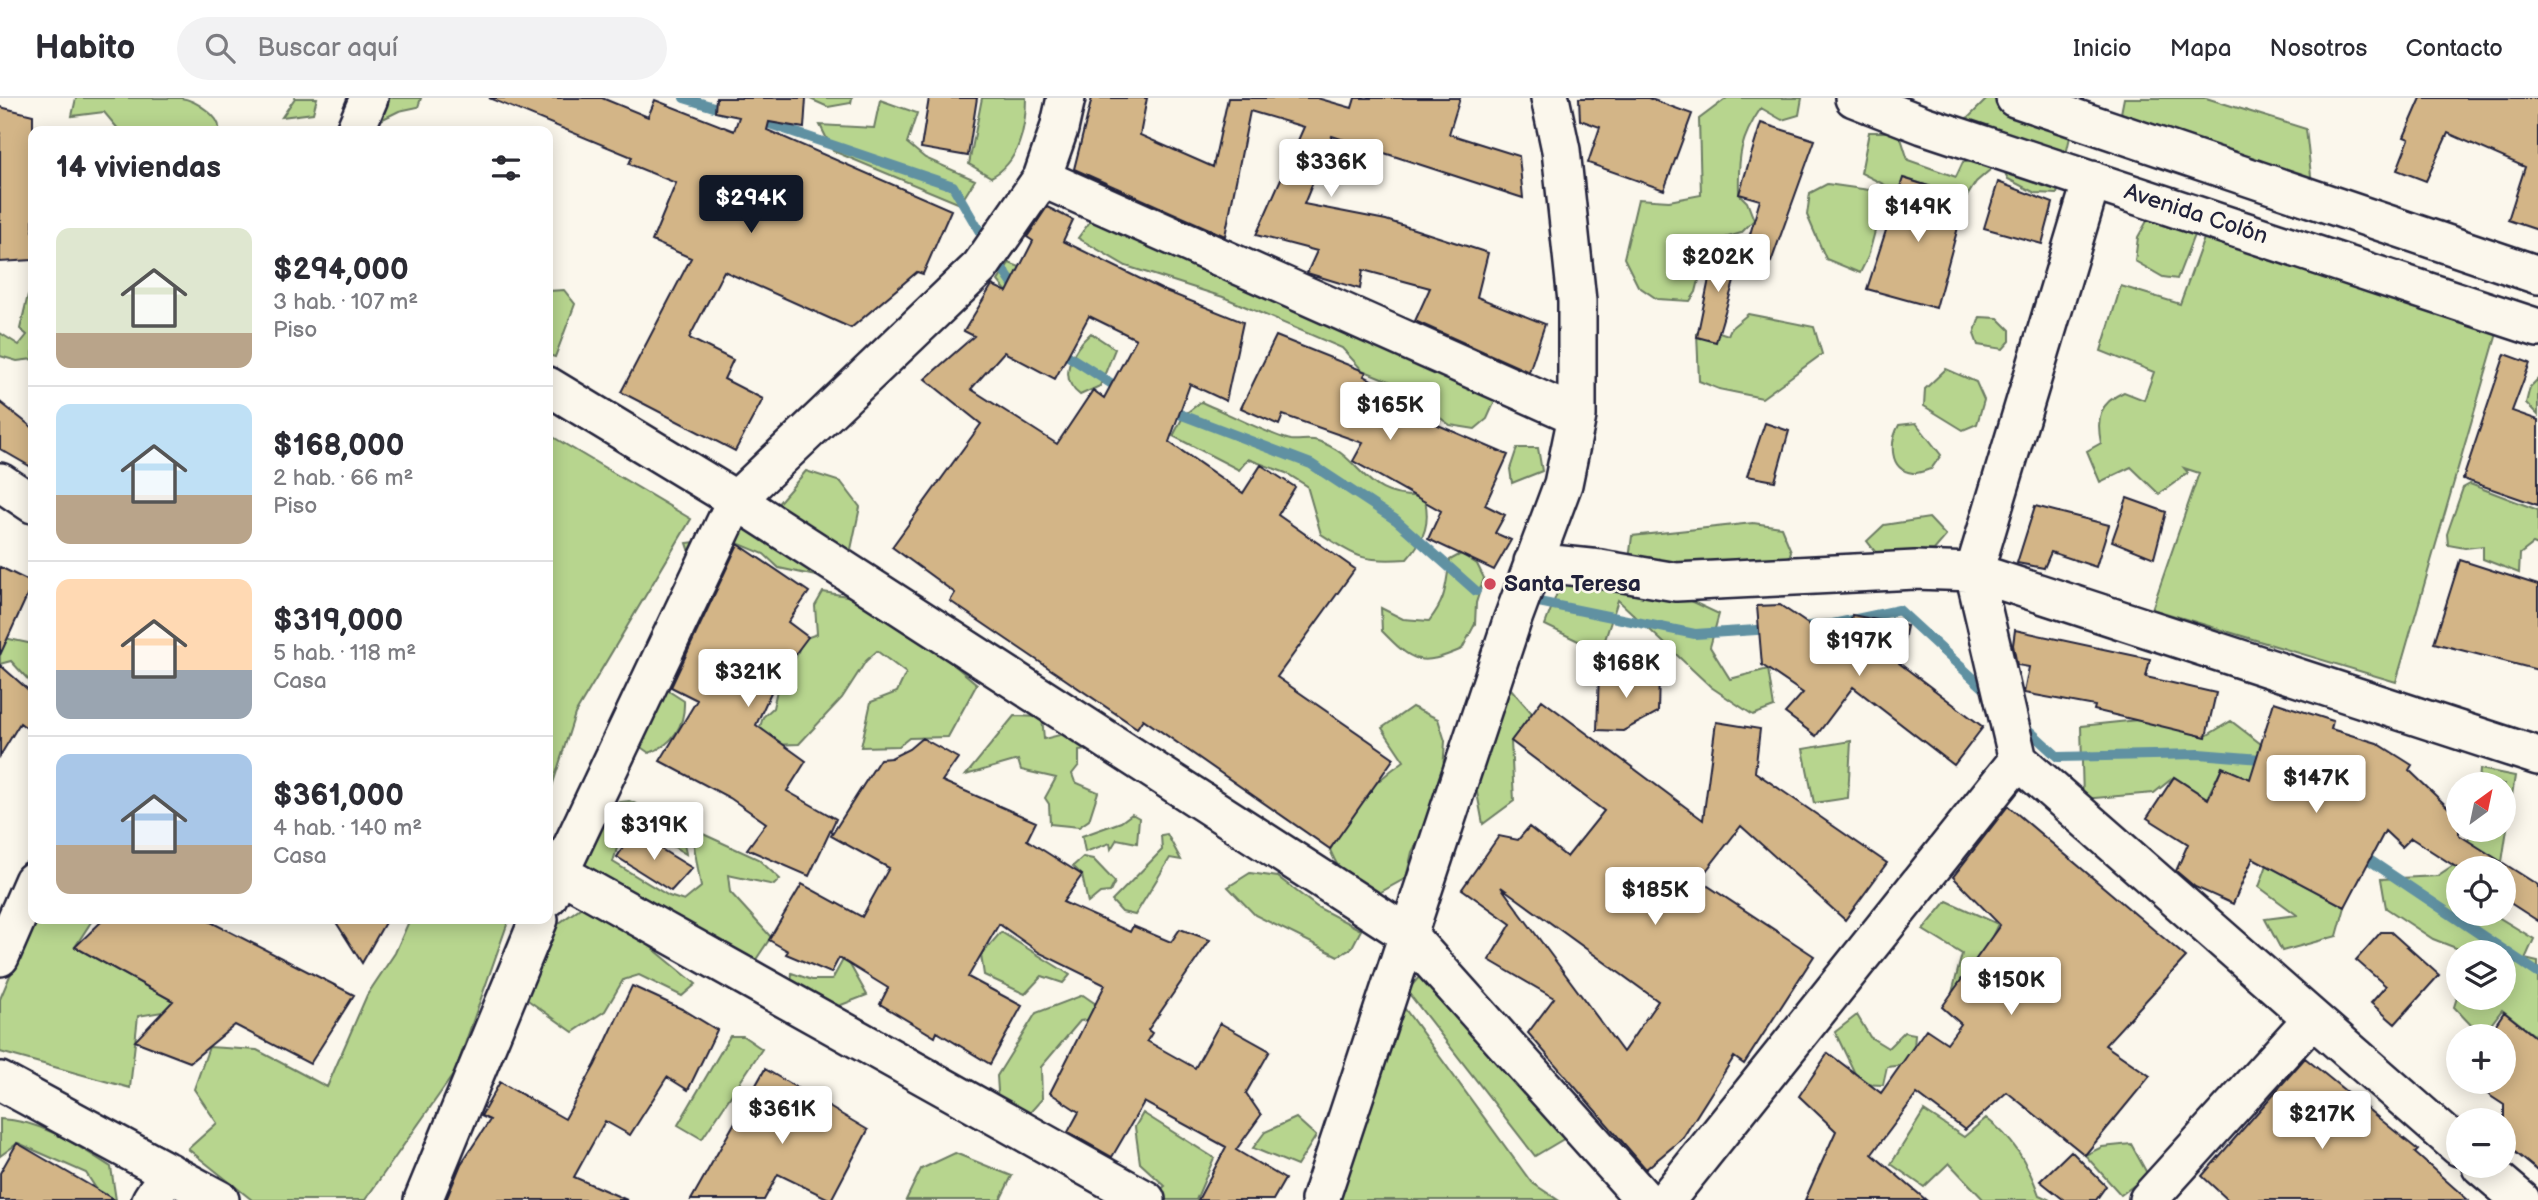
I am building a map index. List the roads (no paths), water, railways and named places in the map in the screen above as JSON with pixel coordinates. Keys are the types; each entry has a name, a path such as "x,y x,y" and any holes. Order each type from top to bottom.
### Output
{"street":[{"path":"357,126 369,98"},
{"path":"1066,98 1059,129 1042,178 980,267 736,500 553,885 1146,1200"},
{"path":"1320,1200 1533,562 1563,484 1577,416 1577,301 1561,150 1550,98"},
{"path":"2015,98 2538,275"},
{"name":"Avenida Colón","path":"1858,99 1928,111 2092,180 2538,328"},
{"path":"1042,178 1577,416"},
{"path":"2092,180 1973,572 2018,760 2446,1136"},
{"path":"553,389 736,500 1408,934 1645,1200"},
{"path":"0,482 28,501"},
{"path":"1533,562 1600,569 1676,582 1915,570 1973,572 2538,756"},
{"path":"1666,1200 2018,760"},
{"path":"0,957 28,893"},
{"path":"423,1200 537,924"},
{"path":"2148,1200 2311,1020"},
{"path":"0,1081 160,1186 220,1200"},
{"path":"2495,1178 2521,1200"}],"waterway":[{"path":"684,98 727,111"},
{"path":"758,120 953,186 980,232"},
{"path":"995,258 1018,292"},
{"path":"1059,350 1123,391"},
{"path":"1169,410 1311,464 1396,520 1476,591"},
{"path":"1529,600 1695,634 1772,629"},
{"path":"1798,627 1833,624 1899,610 1987,691"},
{"path":"2024,726 2058,757 2199,754 2261,759 2265,763"},
{"path":"2359,853 2538,973"}],"place":[{"name":"Santa Teresa","path":"1490,584"}]}
